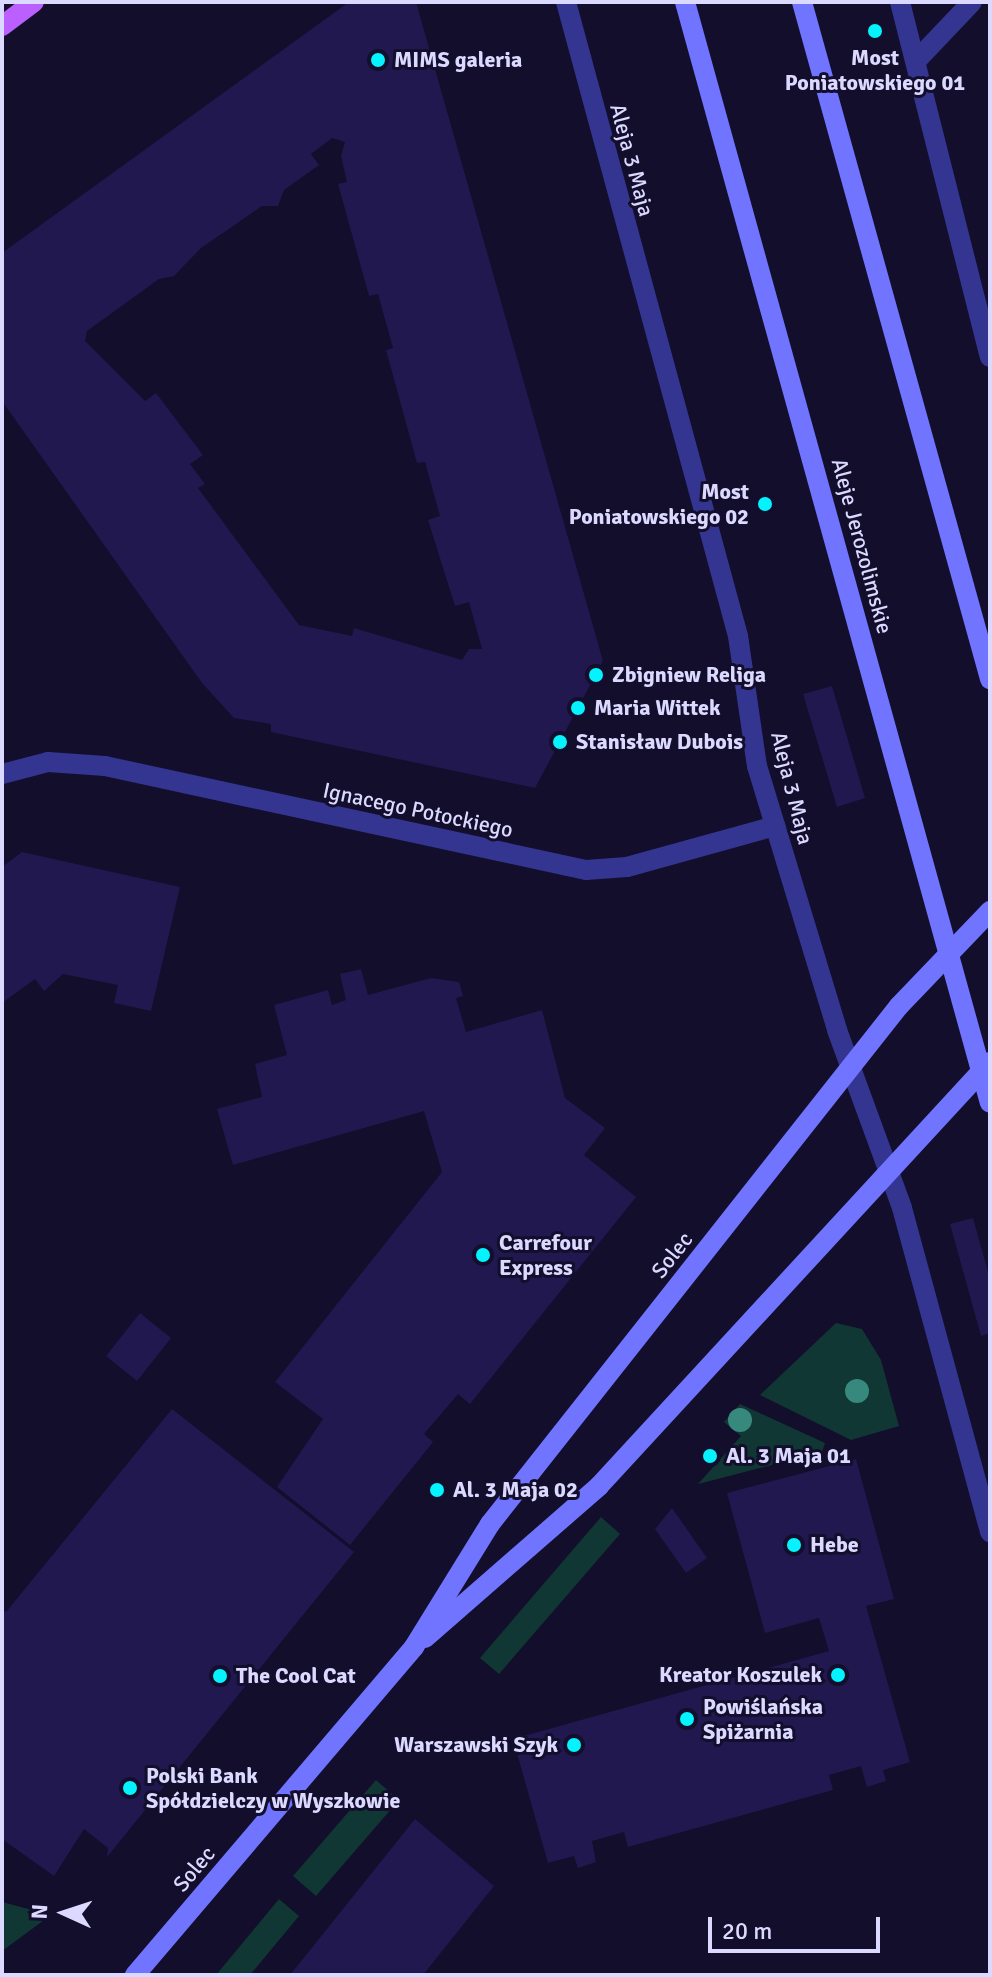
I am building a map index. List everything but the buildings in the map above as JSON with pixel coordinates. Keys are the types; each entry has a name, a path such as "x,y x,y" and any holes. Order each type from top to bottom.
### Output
{"main road":[{"path":"2,26 34,2"}],"street":[{"name":"Aleja 3 Maja","path":"566,2 738,636 757,766 850,1067 888,1168 990,1532"},
{"name":"Aleje Jerozolimskie","path":"685,2 990,1103"},
{"path":"802,2 990,679"},
{"path":"900,2 916,61 935,156 990,357"},
{"path":"916,61 972,2"},
{"name":"Ignacego Potockiego","path":"2,774 48,762 105,766 586,870 627,867 775,826"},
{"name":"Solec","path":"135,1975 414,1647 490,1524 850,1067 990,911"},
{"name":"Solec","path":"414,1647 519,1563 599,1486 888,1168 990,1062"}],"green space":[{"path":"836,1323 862,1329 881,1360 899,1426 851,1440 760,1395"},
{"path":"740,1404 825,1443 822,1452 698,1484 741,1436 724,1422"},
{"path":"601,1517 620,1534 499,1674 480,1658"},
{"path":"376,1780 399,1800 316,1896 293,1876"},
{"path":"279,1899 299,1916 250,1975 216,1975"},
{"path":"2,1902 51,1915 2,1951"}],"place":[{"name":"Most Poniatowskiego 01","path":"875,31"},
{"name":"MIMS galeria","path":"378,60"},
{"name":"Most Poniatowskiego 02","path":"765,504"},
{"name":"Zbigniew Religa","path":"596,675"},
{"name":"Maria Wittek","path":"578,708"},
{"name":"Stanisław Dubois","path":"560,742"},
{"name":"Carrefour Express","path":"483,1255"},
{"name":"Al. 3 Maja 01","path":"710,1456"},
{"name":"Al. 3 Maja 02","path":"437,1490"},
{"name":"Hebe","path":"794,1545"},
{"name":"Kreator Koszulek","path":"838,1675"},
{"name":"The Cool Cat","path":"220,1676"},
{"name":"Powiślańska Spiżarnia","path":"687,1719"},
{"name":"Warszawski Szyk","path":"574,1745"},
{"name":"Polski Bank Spółdzielczy w Wyszkowie","path":"130,1788"}]}
